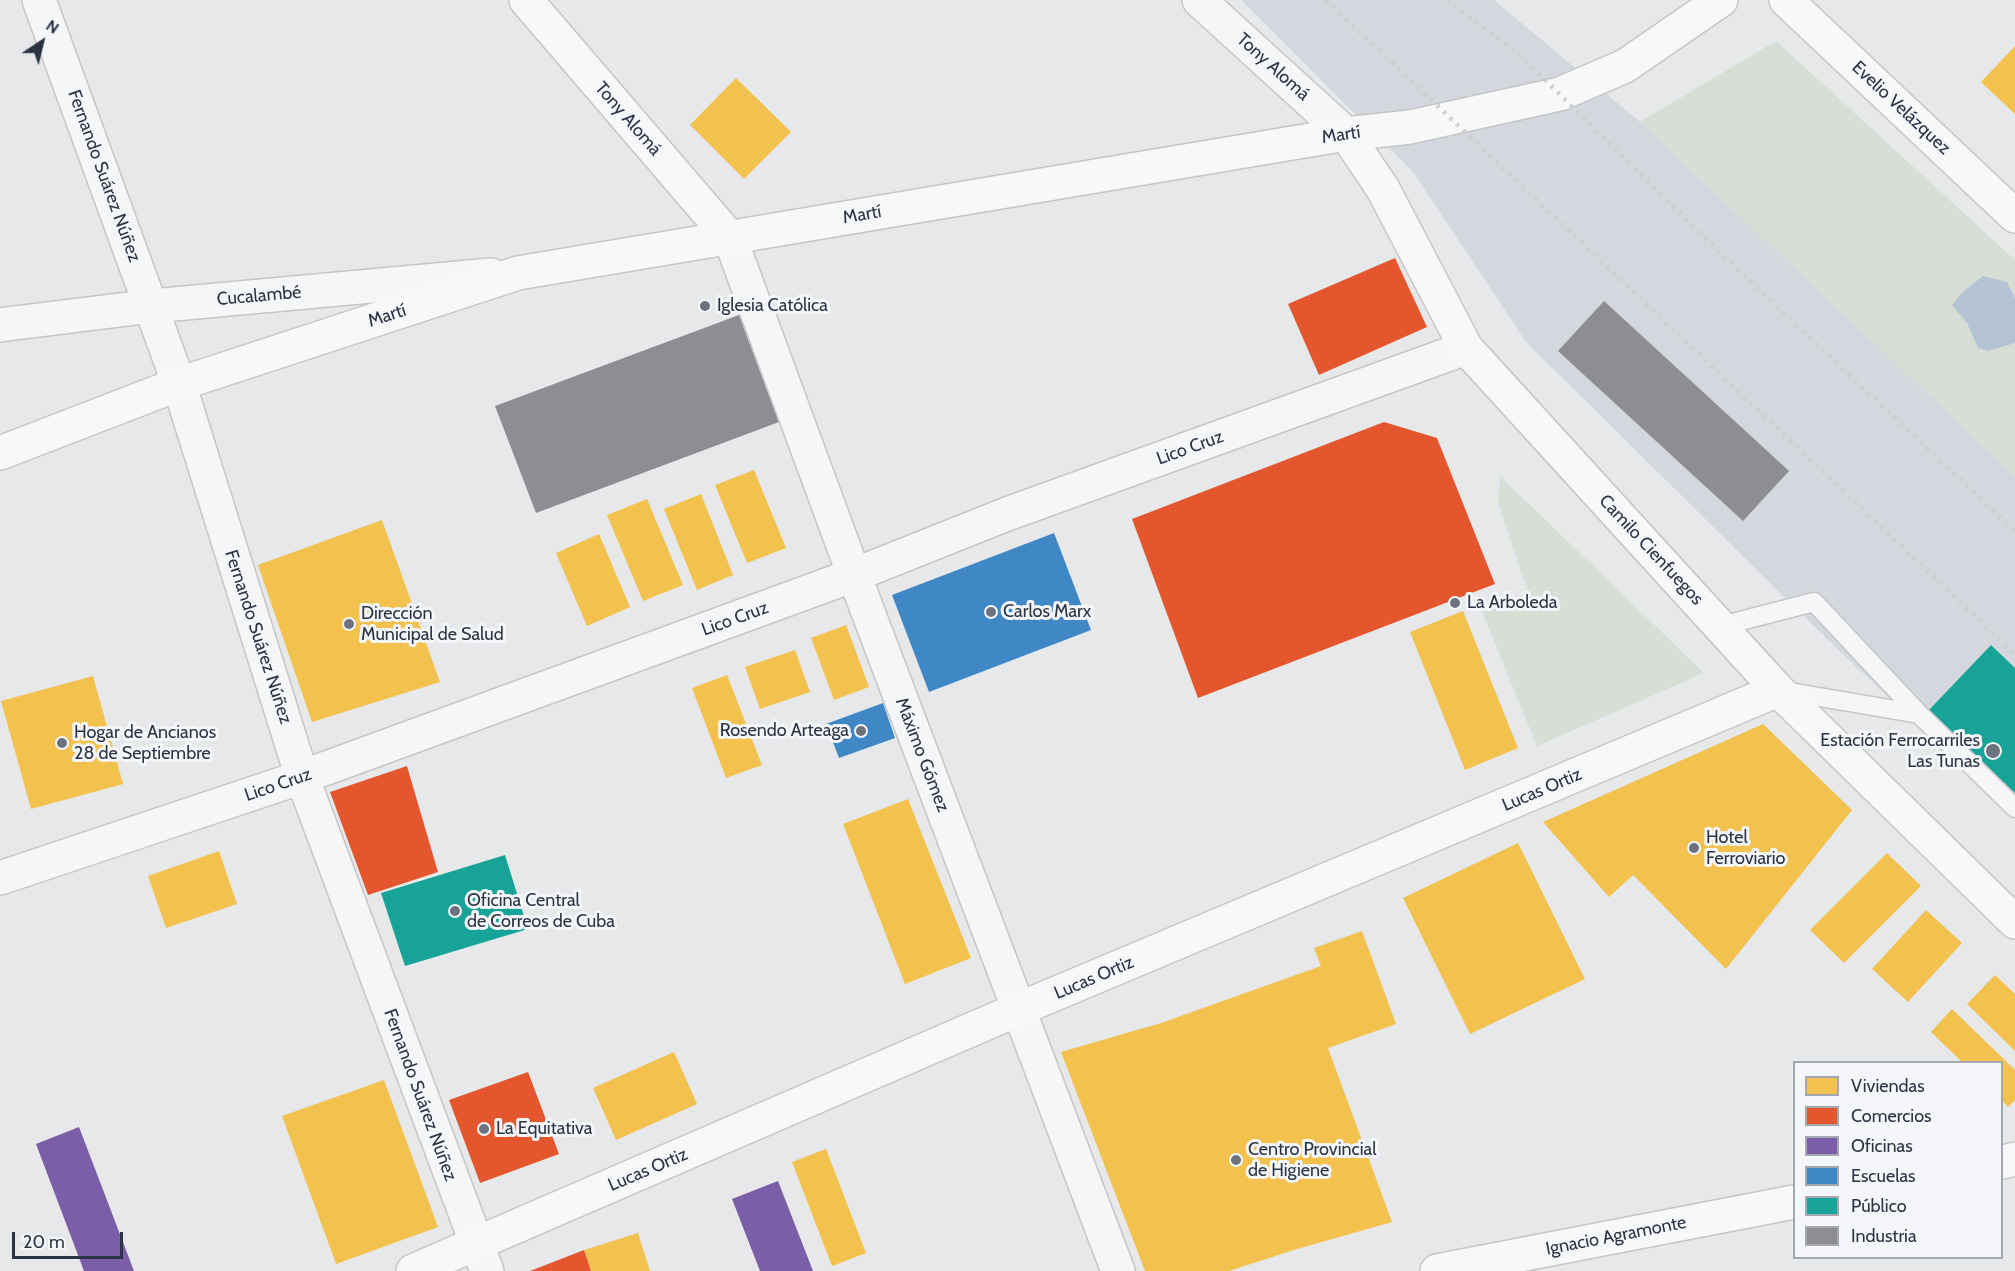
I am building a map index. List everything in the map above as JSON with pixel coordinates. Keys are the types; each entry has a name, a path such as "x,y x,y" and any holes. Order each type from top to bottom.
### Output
{"main road":[{"name":"Tony Alomá","path":"526,0 730,238"},
{"name":"Martí","path":"0,453 178,384 518,273 1346,134 1410,127 1560,94 1625,66 1721,0"},
{"name":"Evelio Velázquez","path":"1786,0 2015,216"},
{"name":"Camilo Cienfuegos","path":"1346,134 1383,189 1466,348 1778,690 2015,922"},
{"name":"Lucas Ortiz","path":"413,1271 481,1257 1019,1010 1778,690"},
{"name":"Ignacio Agramonte","path":"1437,1271 1793,1202"}],"street":[{"name":"Fernando Suárez Núñez","path":"39,0 152,306 302,777 481,1257"},
{"name":"Tony Alomá","path":"1199,0 1346,134"},
{"name":"Máximo Gómez","path":"730,238 854,575 1118,1271"},
{"name":"Cucalambé","path":"0,325 152,306 518,273"},
{"name":"Lico Cruz","path":"0,878 302,777 854,575 1008,514 1466,348"}],"lane":[{"path":"1721,627 1814,602 1919,714 2015,808"},
{"path":"1778,690 1919,714"}],"shaded area":[{"path":"1241,0 1494,0 1640,122 2015,476 2015,816 1830,642 1526,342 1413,172"},
{"path":"1776,41 2015,260 2015,476 1640,122"},
{"path":"1500,476 1704,673 1537,746 1481,609 1528,593 1498,503"}],"water":[{"path":"1983,276 2007,282 2015,298 2015,343 1988,351 1978,348 1967,323 1952,305 1963,292"}],"building: Viviendas":[{"path":"2015,46 2015,114 1981,82"},
{"path":"736,78 791,132 744,179 690,125"},
{"path":"754,470 786,548 747,563 715,485"},
{"path":"701,494 733,575 697,590 664,509"},
{"path":"647,499 683,585 643,601 607,515"},
{"name":"Dirección Municipal de Salud","path":"382,520 440,682 312,722 258,565"},
{"path":"599,534 630,607 587,626 556,553"},
{"path":"1463,611 1518,748 1465,770 1410,632"},
{"path":"846,625 869,687 834,700 811,638"},
{"path":"795,650 810,692 760,709 745,667"},
{"path":"727,675 762,765 726,778 692,688"},
{"name":"Hogar de Ancianos 28 de Septiembre","path":"93,676 123,784 31,809 1,701"},
{"name":"Hotel Ferroviario","path":"1763,724 1852,810 1726,969 1633,875 1609,897 1543,822"},
{"path":"908,799 971,958 905,984 843,824"},
{"path":"1518,843 1585,979 1470,1034 1403,898"},
{"path":"219,851 237,904 166,928 148,876"},
{"path":"1887,853 1921,886 1844,963 1810,930"},
{"path":"1926,910 1962,943 1908,1002 1872,969"},
{"name":"Centro Provincial de Higiene","path":"1362,931 1396,1024 1328,1048 1392,1222 1229,1271 1145,1271 1061,1052 1161,1023 1321,966 1314,948"},
{"path":"1995,975 2015,994 2015,1051 1967,1004"},
{"path":"1952,1009 2015,1070 2015,1100 2008,1107 2003,1101 2003,1061 1961,1061 1931,1032"},
{"path":"674,1052 697,1104 616,1140 593,1088"},
{"path":"384,1080 438,1227 336,1264 282,1116"},
{"path":"826,1149 866,1253 832,1266 792,1162"},
{"path":"638,1233 650,1271 591,1271 584,1250"}],"building: Comercios":[{"path":"1395,258 1427,327 1319,375 1288,304"},
{"path":"1384,422 1437,438 1495,584 1198,698 1132,519"},
{"path":"407,766 438,872 368,895 330,792"},
{"name":"La Equitativa","path":"528,1072 559,1154 480,1183 449,1100"},
{"path":"584,1250 591,1271 530,1271"}],"building: Oficinas":[{"path":"79,1127 134,1271 84,1271 36,1144"},
{"path":"778,1181 813,1271 760,1271 732,1199"}],"building: Escuelas":[{"name":"Carlos Marx","path":"1054,533 1091,630 929,692 892,595"},
{"name":"Rosendo Arteaga","path":"883,703 895,738 839,758 826,724"}],"building: Público":[{"name":"Estación Ferrocarriles Las Tunas","path":"1991,645 2015,668 2015,793 1929,710"},
{"name":"Oficina Central de Correos de Cuba","path":"505,855 528,929 405,966 381,893"}],"building: Industria":[{"path":"1604,301 1789,471 1743,521 1558,351"},
{"path":"739,315 779,422 536,513 495,406"}],"railway":[{"path":"1326,0 2015,654"},
{"path":"1447,0 1524,59 1743,275 2015,531"}],"place":[{"name":"Iglesia Católica","path":"705,306"},
{"name":"La Arboleda","path":"1455,603"},
{"name":"Carlos Marx","path":"991,612"},
{"name":"Dirección Municipal de Salud","path":"349,624"},
{"name":"Rosendo Arteaga","path":"861,731"},
{"name":"Hogar de Ancianos 28 de Septiembre","path":"62,743"},
{"name":"Estación Ferrocarriles Las Tunas","path":"1993,751"},
{"name":"Hotel Ferroviario","path":"1694,848"},
{"name":"Oficina Central de Correos de Cuba","path":"455,911"},
{"name":"La Equitativa","path":"484,1129"},
{"name":"Centro Provincial de Higiene","path":"1236,1160"}]}
